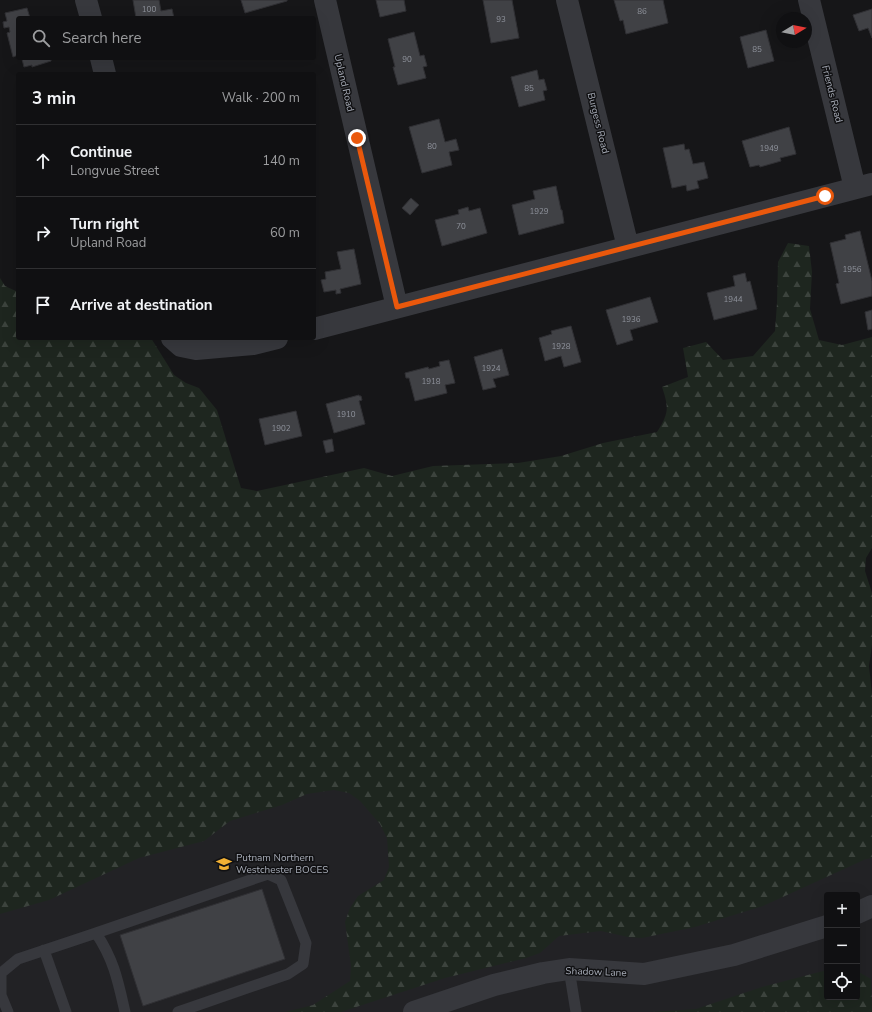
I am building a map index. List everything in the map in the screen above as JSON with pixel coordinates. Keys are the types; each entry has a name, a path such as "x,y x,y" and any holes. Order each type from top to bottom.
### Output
{"street":[{"path":"86,0 90,16"},
{"name":"Upland Road","path":"325,0 397,307"},
{"name":"Burgess Road","path":"567,0 628,247"},
{"name":"Friends Road","path":"809,0 864,186"},
{"path":"102,60 104,72"},
{"path":"316,327 864,186"},
{"path":"177,342 196,349 253,344 269,340"},
{"path":"860,912 872,906"},
{"name":"Shadow Lane","path":"414,1012 494,985 543,973 569,969 644,974 734,955 824,927"}],"lane":[{"path":"8,1012 1,995 1,973 18,958 268,874 280,880 306,943 303,964 288,974 178,1012"},
{"path":"96,933 107,950 118,980 125,1012"},
{"path":"44,950 66,1012"},
{"path":"569,969 576,1012"}],"shaded area":[{"name":"Putnam Northern Westchester BOCES","path":"389,742 872,851 872,1012 0,1012 0,878"}],"green space":[{"path":"788,243 809,246 812,272 810,309 819,340 842,345 872,337 872,548 866,558 865,571 872,593 872,645 869,666 872,694 872,858 866,859 763,906 695,927 642,938 628,937 601,931 559,936 540,953 526,958 445,978 341,1012 285,1012 313,1005 350,981 351,966 345,922 350,908 358,896 384,880 389,867 387,838 380,824 360,801 349,793 334,790 307,794 282,805 230,821 204,841 139,858 49,900 0,914 0,278 5,286 16,291 16,340 152,340 174,375 186,383 199,388 217,410 241,488 257,491 364,468 392,476 433,466 518,463 561,456 603,443 657,432 664,420 667,410 662,387 688,377 683,348 706,342 723,360 753,356 775,331 778,262"},
{"path":"824,971 824,1000 860,1000 860,973 871,979 872,1012 651,1012 696,1009 762,987"}],"building":[{"path":"133,0 159,0 161,11 172,9 174,16 136,16"},
{"path":"241,0 287,0 287,1 245,13"},
{"path":"376,0 404,0 406,11 380,17"},
{"path":"483,0 512,0 519,38 491,43"},
{"path":"614,0 663,0 668,23 626,34 623,20 620,21"},
{"path":"27,8 29,16 16,16 16,56 13,57 7,33 10,32 9,27 4,28 3,22 7,21 5,13"},
{"path":"872,9 872,38 868,28 859,31 853,15"},
{"path":"766,30 774,61 748,68 740,37"},
{"path":"414,32 420,56 424,55 427,66 423,67 426,78 398,85 388,39"},
{"path":"22,60 51,60 32,67 32,65 24,67"},
{"path":"537,70 539,80 544,79 547,90 543,91 545,100 519,107 511,77"},
{"path":"439,119 445,142 456,139 459,150 449,152 452,165 422,173 409,127"},
{"path":"789,127 796,154 780,158 781,161 760,167 759,165 750,167 742,141"},
{"path":"684,144 685,150 689,149 693,164 704,162 708,178 697,181 699,188 687,191 686,185 672,188 663,148"},
{"path":"556,186 564,223 519,235 512,205 535,199 533,191"},
{"path":"411,198 419,205 410,215 402,208"},
{"path":"468,207 469,211 480,208 487,233 442,246 435,220 459,214 458,210"},
{"path":"860,231 872,281 872,296 841,304 836,284 839,283 830,243 846,239 845,235"},
{"path":"354,249 361,284 340,289 341,293 336,294 336,290 324,292 321,280 326,279 325,272 341,269 337,252"},
{"path":"745,273 747,282 750,281 757,309 714,320 707,293 735,286 733,276"},
{"path":"650,297 658,322 630,330 633,340 617,345 606,310"},
{"path":"872,310 872,329 868,330 865,312"},
{"path":"571,326 581,362 564,367 561,356 545,361 539,338 552,334 551,331"},
{"path":"502,349 509,375 493,379 496,387 483,390 474,357"},
{"path":"449,360 455,383 445,385 447,393 415,401 409,378 406,378 405,373 428,367 429,369 440,366 439,362"},
{"path":"359,395 361,396 362,400 359,401 365,424 334,433 326,404"},
{"path":"296,411 302,436 265,445 259,419"},
{"path":"332,439 334,451 326,453 323,441"},
{"path":"262,889 285,959 143,1006 120,935"}],"place":[{"name":"Putnam Northern Westchester BOCES","path":"224,864"}],"route":[{"path":"357,138 397,307 825,196"}]}
